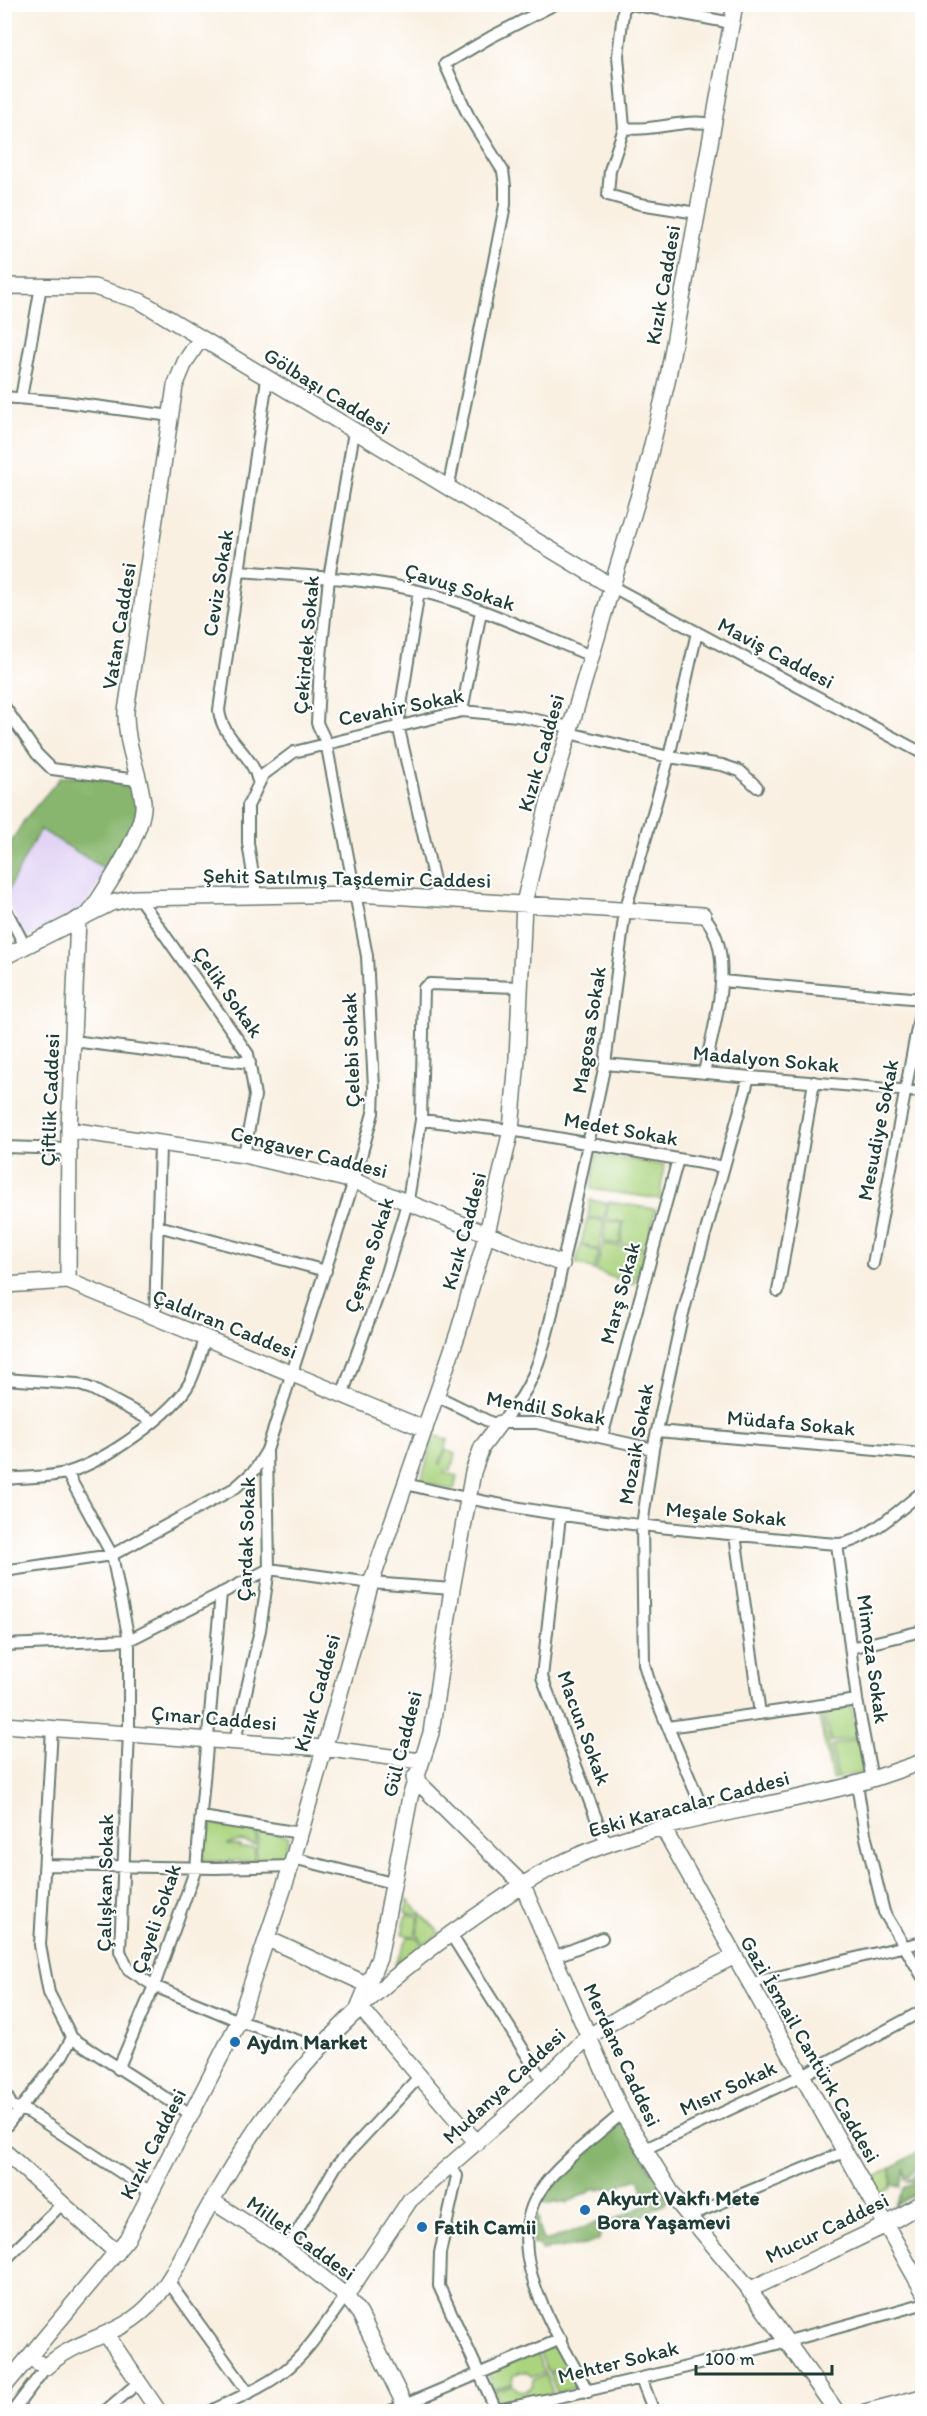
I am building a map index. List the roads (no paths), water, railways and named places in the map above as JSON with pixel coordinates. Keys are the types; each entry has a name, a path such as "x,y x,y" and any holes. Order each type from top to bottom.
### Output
{"street":[{"path":"448,489 505,205 505,186 503,171 468,115 445,64 555,4"},
{"path":"624,4 618,56 624,128 610,170 608,195 640,204 697,213"},
{"path":"631,4 732,23"},
{"name":"Kızık Caddesi","path":"4,2387 117,2253 153,2193 239,2021 292,1862 371,1583 437,1396 487,1233 511,1130 524,903 569,730 645,474 667,382 735,4"},
{"path":"624,128 635,129 694,121 714,124"},
{"name":"Gölbaşı Caddesi","path":"4,286 94,287 130,297 151,306 354,432 611,586"},
{"path":"21,398 41,286"},
{"name":"Vatan Caddesi","path":"83,916 115,872 139,824 143,803 126,735 126,711 179,375 201,338"},
{"name":"Ceviz Sokak","path":"258,781 253,764 222,726 219,710 267,379"},
{"path":"4,397 171,416"},
{"name":"Çekirdek Sokak","path":"354,432 329,579 317,723 326,742 357,894"},
{"name":"Çavuş Sokak","path":"240,571 329,579 419,591 481,611 591,656"},
{"name":"Maviş Caddesi","path":"611,586 922,753"},
{"path":"419,591 398,725 438,898"},
{"path":"462,711 481,611"},
{"name":"Magosa Sokak","path":"500,1423 516,1408 531,1382 546,1340 605,1064 625,911 669,757 697,632"},
{"path":"4,706 37,754 52,769 137,780"},
{"name":"Cevahir Sokak","path":"258,781 294,752 326,742 375,733 398,725 462,711 517,716 669,757 732,768 745,775 757,787"},
{"path":"256,894 246,816 258,781"},
{"name":"Şehit Satılmış Taşdemir Caddesi","path":"4,957 111,903 140,898 256,894 357,894 703,915"},
{"name":"Çelebi Sokak","path":"293,1375 370,1130 374,1087 367,956 357,894"},
{"name":"Çelik Sokak","path":"140,898 248,1054 255,1096 244,1155"},
{"path":"4,906 25,946"},
{"path":"703,915 715,934 722,981 704,1073"},
{"name":"Çiftlik Caddesi","path":"68,1281 69,1130 73,1041 83,916"},
{"path":"722,981 922,1001"},
{"name":"Çeşme Sokak","path":"342,1395 385,1276 408,1200 421,1120 422,993 430,984 520,987"},
{"name":"Mesudiye Sokak","path":"873,1264 922,1001"},
{"path":"73,1041 250,1063"},
{"name":"Madalyon Sokak","path":"605,1064 922,1092"},
{"name":"Mozaik Sokak","path":"706,1817 644,1664 642,1526 653,1449 682,1317 749,1077"},
{"path":"778,1291 814,1083"},
{"name":"Medet Sokak","path":"421,1120 511,1130 724,1167"},
{"name":"Cengaver Caddesi","path":"69,1130 244,1155 354,1180 562,1264"},
{"path":"155,1317 160,1144"},
{"path":"4,1147 69,1149"},
{"name":"Marş Sokak","path":"602,1437 678,1159"},
{"path":"158,1226 326,1271"},
{"name":"Çaldıran Caddesi","path":"4,1285 68,1281 425,1429"},
{"path":"4,1479 68,1473 101,1457 172,1405 189,1383 205,1338"},
{"name":"Çardak Sokak","path":"235,1741 260,1630 268,1569 267,1450 293,1375"},
{"path":"4,1379 77,1384 92,1389 152,1421"},
{"name":"Mendil Sokak","path":"437,1396 485,1421 537,1423 653,1449"},
{"name":"Gül Caddesi","path":"374,1987 392,1883 414,1778 435,1713 467,1499 482,1447 500,1423"},
{"name":"Müdafa Sokak","path":"657,1431 922,1454"},
{"path":"4,1571 112,1555 235,1488 255,1470 267,1450"},
{"name":"Çalışkan Sokak","path":"68,1473 112,1555 129,1640 129,1732 120,1951 128,1969 154,1986 239,2021 320,2048"},
{"name":"Meşale Sokak","path":"406,1484 467,1499 560,1516 837,1544 851,1542 922,1492"},
{"name":"Macun Sokak","path":"560,1516 542,1677 606,1844"},
{"path":"735,1535 760,1714"},
{"name":"Mimoza Sokak","path":"837,1544 865,1781 865,1834 884,1912 922,1976"},
{"path":"4,1645 129,1640 268,1569 371,1583 452,1589"},
{"name":"Çayeli Sokak","path":"118,2069 154,1986 196,1868 210,1739 221,1593"},
{"path":"850,1648 922,1631"},
{"path":"668,1727 857,1700"},
{"name":"Çınar Caddesi","path":"4,1725 129,1732 323,1748 420,1761"},
{"path":"52,1728 40,1945 49,1993 72,2038 192,2115"},
{"name":"Eski Karacalar Caddesi","path":"46,2367 57,2356 125,2326 139,2315 168,2281 212,2201 272,2107 374,1987 522,1884 555,1866 606,1844 706,1817 865,1781 922,1762"},
{"name":"Merdane Caddesi","path":"414,1778 522,1884 622,2113 689,2216 749,2290 837,2412"},
{"path":"202,1817 300,1833"},
{"name":"Gazi İsmail Cantürk Caddesi","path":"663,1828 748,1984 922,2289"},
{"path":"45,1865 196,1868 292,1862 392,1883"},
{"path":"450,1934 543,2081"},
{"path":"554,1957 602,1938"},
{"path":"268,1939 374,1987"},
{"path":"748,1984 922,1942"},
{"name":"Mudanya Caddesi","path":"346,2296 410,2200 477,2143 588,2037 651,1998 733,1957"},
{"path":"359,2006 477,2143"},
{"name":"Mısır Sokak","path":"645,2149 801,2076 922,2011"},
{"path":"4,2129 21,2110 45,2074 67,2049 72,2038"},
{"path":"287,2249 336,2166 419,2077"},
{"path":"4,2091 12,2106 30,2113 153,2193"},
{"path":"588,2392 531,2278 527,2256 531,2210 548,2181 622,2113"},
{"path":"4,2151 117,2253"},
{"path":"689,2216 844,2152"},
{"path":"450,2165 457,2176 440,2253 439,2286 481,2371 497,2411"},
{"name":"Millet Caddesi","path":"212,2201 287,2249 346,2296 360,2314 406,2407"},
{"path":"4,2261 63,2203"},
{"name":"Mucur Caddesi","path":"749,2290 886,2224 922,2204"},
{"path":"168,2281 248,2392"},
{"path":"209,2412 267,2383 297,2360 346,2296"},
{"name":"Mehter Sokak","path":"497,2411 588,2392 788,2342 922,2304"},
{"path":"106,2334 159,2412"},
{"path":"388,2412 406,2407 481,2371 561,2339"},
{"path":"12,2412 46,2367 30,2358"},
{"path":"640,2378 654,2412"},
{"path":"104,2412 140,2381"},
{"path":"865,2412 922,2397"}],"place":[{"name":"Aydın Market","path":"235,2042"},
{"name":"Akyurt Vakfı Mete Bora Yaşamevi","path":"585,2210"},
{"name":"Fatih Camii","path":"422,2227"}]}
